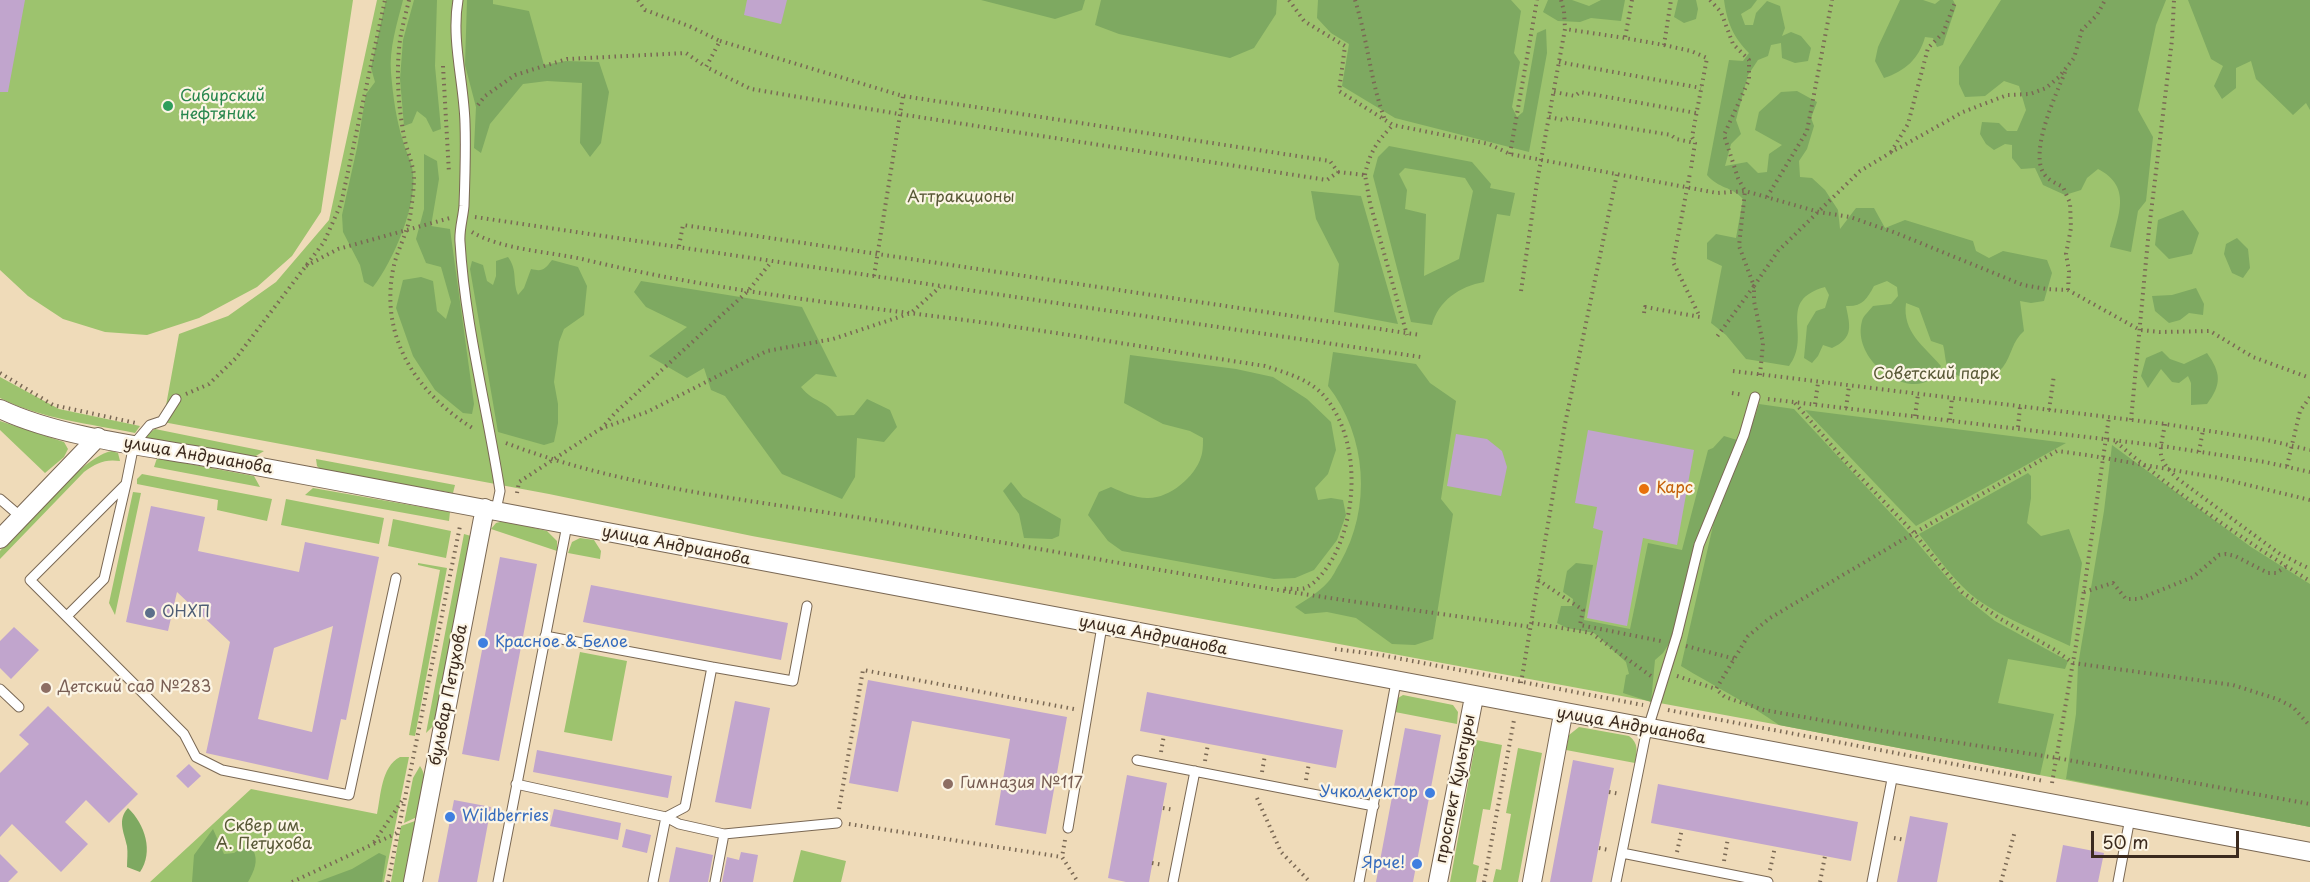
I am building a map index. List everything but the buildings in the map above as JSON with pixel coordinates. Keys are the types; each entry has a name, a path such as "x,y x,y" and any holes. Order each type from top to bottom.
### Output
{"street":[{"name":"улица Андрианова","path":"0,409 30,422 134,444 491,509 1563,714 2310,852"},
{"path":"0,539 98,437"},
{"name":"бульвар Петухова","path":"413,882 491,509"},
{"name":"проспект Культуры","path":"1438,882 1474,697"},
{"path":"1532,882 1563,714"}],"lane":[{"path":"458,0 456,13 458,52 465,122 460,239 464,288 476,367 500,490 491,509"},
{"path":"1616,882 1641,758 1666,673 1699,544 1744,435 1755,397"},
{"path":"67,616 104,579 134,444 150,425 162,421 176,399"},
{"path":"126,484 30,580 184,734 196,757 222,770 349,795 396,578"},
{"path":"1,499 21,517"},
{"path":"498,882 567,525"},
{"path":"545,636 793,681 807,606"},
{"path":"1068,828 1102,626"},
{"path":"666,817 685,807 712,667"},
{"path":"1359,882 1395,682"},
{"path":"0,688 19,707"},
{"path":"1137,760 1374,806"},
{"path":"1173,882 1195,771"},
{"path":"1872,882 1893,774"},
{"path":"516,784 666,817 679,824 724,834 837,823"},
{"path":"653,882 666,817"},
{"path":"2118,882 2130,818"},
{"path":"715,882 724,834"},
{"path":"1622,853 1768,882"}],"path":[{"path":"176,399 209,384 236,358 324,242 341,204 385,0"},
{"path":"409,0 400,40 398,83 404,136 414,174 410,218 394,265 391,320 398,345 409,367 427,390 454,416 491,437 552,460 720,497 851,517 1272,589 1591,633 1663,684"},
{"path":"638,0 645,10 689,26 720,41 903,96 1330,161 1338,172"},
{"path":"1288,0 1304,21 1346,46 1339,91 1393,125 1489,144 1510,154 1717,193 1746,192 1819,212 1850,217 1896,233 2023,285 2068,290 2140,330 2210,331 2253,357 2310,378"},
{"path":"1355,0 1364,29 1374,91 1385,121"},
{"path":"1510,154 1537,0"},
{"path":"1521,291 1541,160 1565,29 1561,0"},
{"path":"1625,38 1632,0"},
{"path":"1664,45 1671,0"},
{"path":"1710,0 1721,12 1733,44 1749,60 1749,80 1724,135 1738,178 1746,192 1739,246 1754,286 1754,301 1764,343 1760,375"},
{"path":"1767,197 1807,131 1832,0"},
{"path":"1890,153 1908,124 1928,48 1943,33 1956,0"},
{"path":"1716,338 1778,251 1860,171 1963,112 2007,95 2030,94 2046,88 2060,77 2073,58 2082,30 2097,15 2105,0"},
{"path":"2131,420 2149,229 2172,40 2174,0"},
{"path":"1565,29 1664,45 1691,51 1707,58 1692,137 1695,143 1688,188 1673,262 1700,317 1645,307 1644,313"},
{"path":"706,67 720,41"},
{"path":"465,122 485,96 515,75 567,59 686,53 706,67 751,89 1327,180 1338,172 1365,175"},
{"path":"1559,62 1701,88"},
{"path":"443,65 449,184"},
{"path":"2068,65 2043,132 2039,156 2043,173 2067,191 2070,203 2071,228 2066,254 2069,272 2068,290"},
{"path":"1554,92 1575,96 1580,92 1696,113"},
{"path":"874,276 903,96"},
{"path":"1549,117 1671,135 1676,139 1695,143"},
{"path":"1393,125 1377,141 1368,160 1365,175 1370,203 1407,335"},
{"path":"1484,882 1565,424 1617,174"},
{"path":"306,266 338,249 406,230 462,220 679,246 940,287 1421,357"},
{"path":"462,220 487,240 632,272 1265,366 1308,382 1325,397 1344,430 1352,471 1350,514 1339,546 1325,572 1305,588 1272,589"},
{"path":"679,246 683,225 878,252 1407,335 1420,335"},
{"path":"600,429 748,291 772,261"},
{"path":"517,493 519,482 600,429 647,412 767,351 833,339 911,313 940,287"},
{"path":"1733,371 2165,424 2310,450"},
{"path":"0,373 53,405 150,425"},
{"path":"2049,410 2054,375"},
{"path":"1815,404 1818,383"},
{"path":"1846,408 1849,386"},
{"path":"1732,393 1796,403 2018,427 2162,446 2310,472"},
{"path":"1915,416 1918,394"},
{"path":"2287,467 2300,411 2310,397"},
{"path":"1950,420 1952,398"},
{"path":"1796,403 1846,462 1914,532 1962,592 1999,618 2073,663 2233,685 2277,699 2293,707 2310,726"},
{"path":"2018,427 2020,407"},
{"path":"1323,647 1381,655 2052,783 2073,663 2109,417"},
{"path":"2165,424 2160,455 2167,468 2178,479 2280,554 2310,568"},
{"path":"2199,452 2202,430"},
{"path":"2114,441 2143,465 2310,581"},
{"path":"1716,689 1748,636 1770,618 1914,532 2057,452 2167,468 2310,500"},
{"path":"500,490 527,495"},
{"path":"388,882 460,526"},
{"path":"2084,592 2114,583 2126,598 2139,599 2193,577 2219,555 2226,554 2235,556 2268,573 2276,573 2287,566"},
{"path":"1538,580 1583,610 1580,625 1674,643 1735,659"},
{"path":"1078,882 1062,857 837,823 863,670 1087,712"},
{"path":"1666,673 1716,689 1725,697 1764,710 2057,758 2310,804"},
{"path":"1250,781 1281,852 1310,882"},
{"path":"1609,792 1621,794"},
{"path":"373,844 404,798"},
{"path":"1675,864 1682,829"},
{"path":"2001,882 2015,831"},
{"path":"293,882 397,833"},
{"path":"1893,837 1905,840"},
{"path":"1722,873 1728,838"},
{"path":"1768,882 1775,847"},
{"path":"1599,848 1610,850"},
{"path":"1820,882 1825,856"}],"green space":[{"name":"Сибирский нефтяник","path":"0,0 353,0 321,212 292,256 257,287 199,318 147,335 105,332 63,319 28,296 0,270"},
{"name":"Советский парк","path":"377,0 2310,0 2310,827 1779,725 752,536 549,494 163,422 179,334 228,316 276,282 329,220"},
{"path":"386,0 403,0 392,45 391,73 397,116 412,167 413,181 412,196 403,230 389,262 373,287 364,282 360,265 343,232 342,215 366,94 375,82 371,68"},
{"path":"414,0 437,0 435,66 441,129 433,132 426,118 417,111 412,123 404,126 400,79 403,40"},
{"path":"467,0 493,0 493,4 529,11 544,65 566,61 599,62 609,92 601,143 590,157 580,143 582,83 547,81 523,84 490,124 481,153 474,148 476,107 465,65"},
{"path":"981,0 1085,0 1082,10 1055,19"},
{"path":"1101,0 1277,0 1276,14 1254,48 1230,58 1119,34 1095,25"},
{"path":"1318,0 1511,0 1521,11 1514,53 1520,62 1512,107 1517,117 1523,112 1537,33 1546,29 1547,53 1529,152 1395,118 1342,86 1349,44 1331,33 1317,18"},
{"path":"1548,0 1572,0 1589,6 1601,0 1625,0 1621,21 1591,18 1580,22 1558,21 1543,12"},
{"path":"1678,0 1696,0 1698,9 1696,19 1684,23 1674,17"},
{"path":"1724,0 1757,0 1751,8 1741,14 1745,25 1753,25 1756,13 1767,1 1780,6 1785,28 1782,36 1791,32 1801,36 1811,48 1808,61 1795,63 1782,58 1781,43 1771,45 1768,56 1758,60 1748,75 1736,120 1741,134 1731,144 1725,166 1747,162 1758,173 1767,172 1769,154 1782,145 1755,130 1759,112 1781,92 1797,91 1817,102 1811,118 1814,126 1807,149 1799,161 1800,177 1812,178 1825,190 1838,210 1840,229 1856,208 1874,208 1885,228 1905,220 1973,241 1976,251 1989,258 2003,251 2047,260 2052,273 2044,301 2031,303 2020,301 2024,331 2017,339 2003,367 1998,371 1975,378 1953,373 1947,366 1943,345 1931,341 1919,308 1906,303 1907,322 1911,330 1921,345 1941,366 1932,379 1919,384 1904,383 1877,366 1867,353 1861,337 1862,321 1873,306 1891,304 1898,296 1897,287 1887,281 1874,286 1860,304 1846,306 1849,325 1847,336 1832,348 1823,345 1812,363 1804,358 1807,326 1816,311 1825,308 1829,295 1825,287 1810,293 1802,301 1797,320 1798,343 1789,366 1746,359 1726,335 1711,323 1722,266 1707,259 1707,243 1716,234 1736,238 1743,199 1707,175 1729,60 1743,61 1749,53 1732,29"},
{"path":"1900,0 1923,0 1935,4 1940,0 1953,0 1956,6 1943,45 1937,47 1933,38 1925,37 1919,52 1905,68 1884,78 1875,61 1878,47"},
{"path":"2001,0 2166,0 2156,25 2138,110 2153,137 2146,201 2138,211 2131,252 2110,247 2120,203 2116,184 2109,176 2098,169 2087,178 2081,190 2065,195 2043,185 2035,168 2021,169 2012,158 2012,145 2005,144 1994,150 1986,144 1980,134 1982,122 1999,123 2007,131 2017,131 2026,110 2019,86 2004,81 1985,96 1965,97 1959,84 1959,67"},
{"path":"2188,0 2310,0 2310,110 2306,103 2293,115 2256,79 2251,61 2236,68 2236,88 2222,99 2214,86 2223,66 2211,59"},
{"path":"1389,146 1472,162 1491,184 1490,188 1515,193 1510,216 1497,214 1484,282 1467,287 1451,296 1439,309 1432,325 1411,322 1373,176 1378,157","holes":["1405,168 1465,178 1473,191 1459,259 1424,276 1426,214 1405,209 1407,190 1399,174"]},
{"path":"424,154 437,161 439,179 431,226 450,229 474,404 472,414 463,413 435,390 413,356 396,308 403,280 421,277 433,281 437,311 446,319 451,302 441,267 426,263 416,239 424,209"},
{"path":"1311,191 1361,196 1398,324 1334,312 1339,264 1316,219"},
{"path":"2183,210 2199,233 2192,254 2169,259 2155,245 2158,220"},
{"path":"2237,238 2248,249 2250,268 2243,278 2232,273 2224,254 2226,244"},
{"path":"508,257 513,267 518,295 524,288 531,269 543,269 552,260 578,267 587,286 584,315 564,329 559,342 554,382 558,404 558,423 554,442 544,445 498,432 470,269 472,261 483,265 487,281 493,285 496,276 496,261"},
{"path":"641,281 802,307 837,377 816,374 801,387 828,406 837,416 854,415 867,399 890,410 897,427 884,442 857,438 855,477 842,499 782,474 725,396 711,390 704,368 687,378 649,356 687,327 646,307 634,292"},
{"path":"2196,288 2204,304 2203,315 2189,313 2180,320 2169,323 2155,311 2152,296 2172,295"},
{"path":"2162,351 2170,359 2184,364 2207,353 2218,378 2215,390 2207,404 2191,405 2191,383 2188,376 2179,383 2172,382 2161,369 2148,388 2141,376 2146,358"},
{"path":"1333,352 1416,364 1430,383 1456,401 1441,499 1453,514 1433,639 1415,645 1392,644 1356,618 1327,612 1305,614 1295,607 1324,586 1340,563 1350,542 1361,496 1361,473 1351,427 1328,386"},
{"path":"1130,355 1236,369 1273,377 1307,399 1331,422 1336,450 1328,474 1315,488 1318,500 1331,498 1343,500 1346,515 1337,540 1314,570 1295,578 1274,579 1122,551 1108,541 1088,515 1099,492 1111,487 1142,498 1164,495 1187,479 1198,465 1203,450 1203,438 1190,431 1163,424 1124,403"},
{"path":"0,377 59,409 140,426 135,433 32,411 0,398"},
{"path":"1759,404 1794,409 1908,532 1961,594 1995,621 2068,661 2065,669 2008,659 1998,703 2054,714 2040,775 1779,725 1681,666 1717,508 1744,450"},
{"path":"1805,410 2066,443 1916,526"},
{"path":"0,421 64,442 68,449 64,457 45,473 0,430"},
{"path":"155,429 264,451 251,459 143,437"},
{"path":"1724,436 1737,440 1670,642 1655,660 1651,702 1623,693 1626,675 1629,674 1626,662 1594,633 1567,628 1557,623 1561,606 1572,606 1573,599 1563,592 1567,571 1576,563 1593,565 1584,620 1630,629 1648,543 1682,550 1708,450"},
{"path":"2112,445 2251,547 2310,584 2310,827 2066,779 2076,714 2078,665 2104,511"},
{"path":"112,451 118,453 120,461 101,462 84,472 0,559 0,551 70,478 100,456"},
{"path":"157,458 254,476 260,487 154,467"},
{"path":"316,459 455,485 453,493 321,470 317,466"},
{"path":"2028,473 2031,476 2031,498 2027,523 2041,536 2069,529 2082,563 2070,646 2011,619 1978,600 1954,577 1919,534"},
{"path":"142,474 272,499 267,521 217,510 218,500 137,484 137,479"},
{"path":"1011,482 1023,497 1061,519 1059,536 1052,539 1024,538 1019,514 1003,491"},
{"path":"313,488 450,512 449,521 305,495"},
{"path":"133,492 141,493 115,615 109,603"},
{"path":"286,499 384,518 379,544 281,525"},
{"path":"393,519 451,531 446,558 388,546"},
{"path":"504,521 547,531 557,541 557,551 491,529 496,523"},
{"path":"464,534 471,536 435,724 426,733"},
{"path":"580,538 594,540 601,551 600,559 568,553 572,542"},
{"path":"418,563 447,568 415,736 409,735 440,570 418,565"},
{"path":"580,652 627,661 612,741 564,732"},
{"path":"1403,695 1453,705 1458,712 1457,724 1395,712 1398,698"},
{"path":"1579,727 1629,736 1636,745 1635,763 1566,750 1569,735"},
{"path":"1476,740 1502,745 1490,810 1483,809 1473,864 1479,866 1476,882 1450,882"},
{"path":"1518,748 1542,753 1518,882 1493,882 1496,869 1501,870 1511,814 1506,813"},
{"name":"Сквер им. А. Петухова","path":"400,757 409,757 384,882 150,882 251,789 377,814 385,774"},
{"path":"420,766 424,784 417,817 404,823 413,778"},
{"path":"128,808 139,822 146,838 146,856 140,872 127,867 127,849 122,822"},
{"path":"415,821 405,882 391,882 401,826"},
{"path":"213,829 224,854 234,853 241,848 253,850 256,862 248,882 192,882 194,855"},
{"path":"801,850 846,861 841,882 793,882"},
{"path":"379,853 386,856 382,882 317,882 352,869"}],"place":[{"name":"Сибирский нефтяник","path":"168,106"},
{"name":"Карс","path":"1644,489"},
{"name":"ОНХП","path":"150,613"},
{"name":"Красное & Белое","path":"483,643"},
{"name":"Детский сад №283","path":"46,688"},
{"name":"Гимназия №117","path":"948,784"},
{"name":"Учколлектор","path":"1430,793"},
{"name":"Wildberries","path":"450,817"},
{"name":"Ярче!","path":"1417,864"}],"park label":[{"name":"Аттракционы","path":"961,198"}]}
